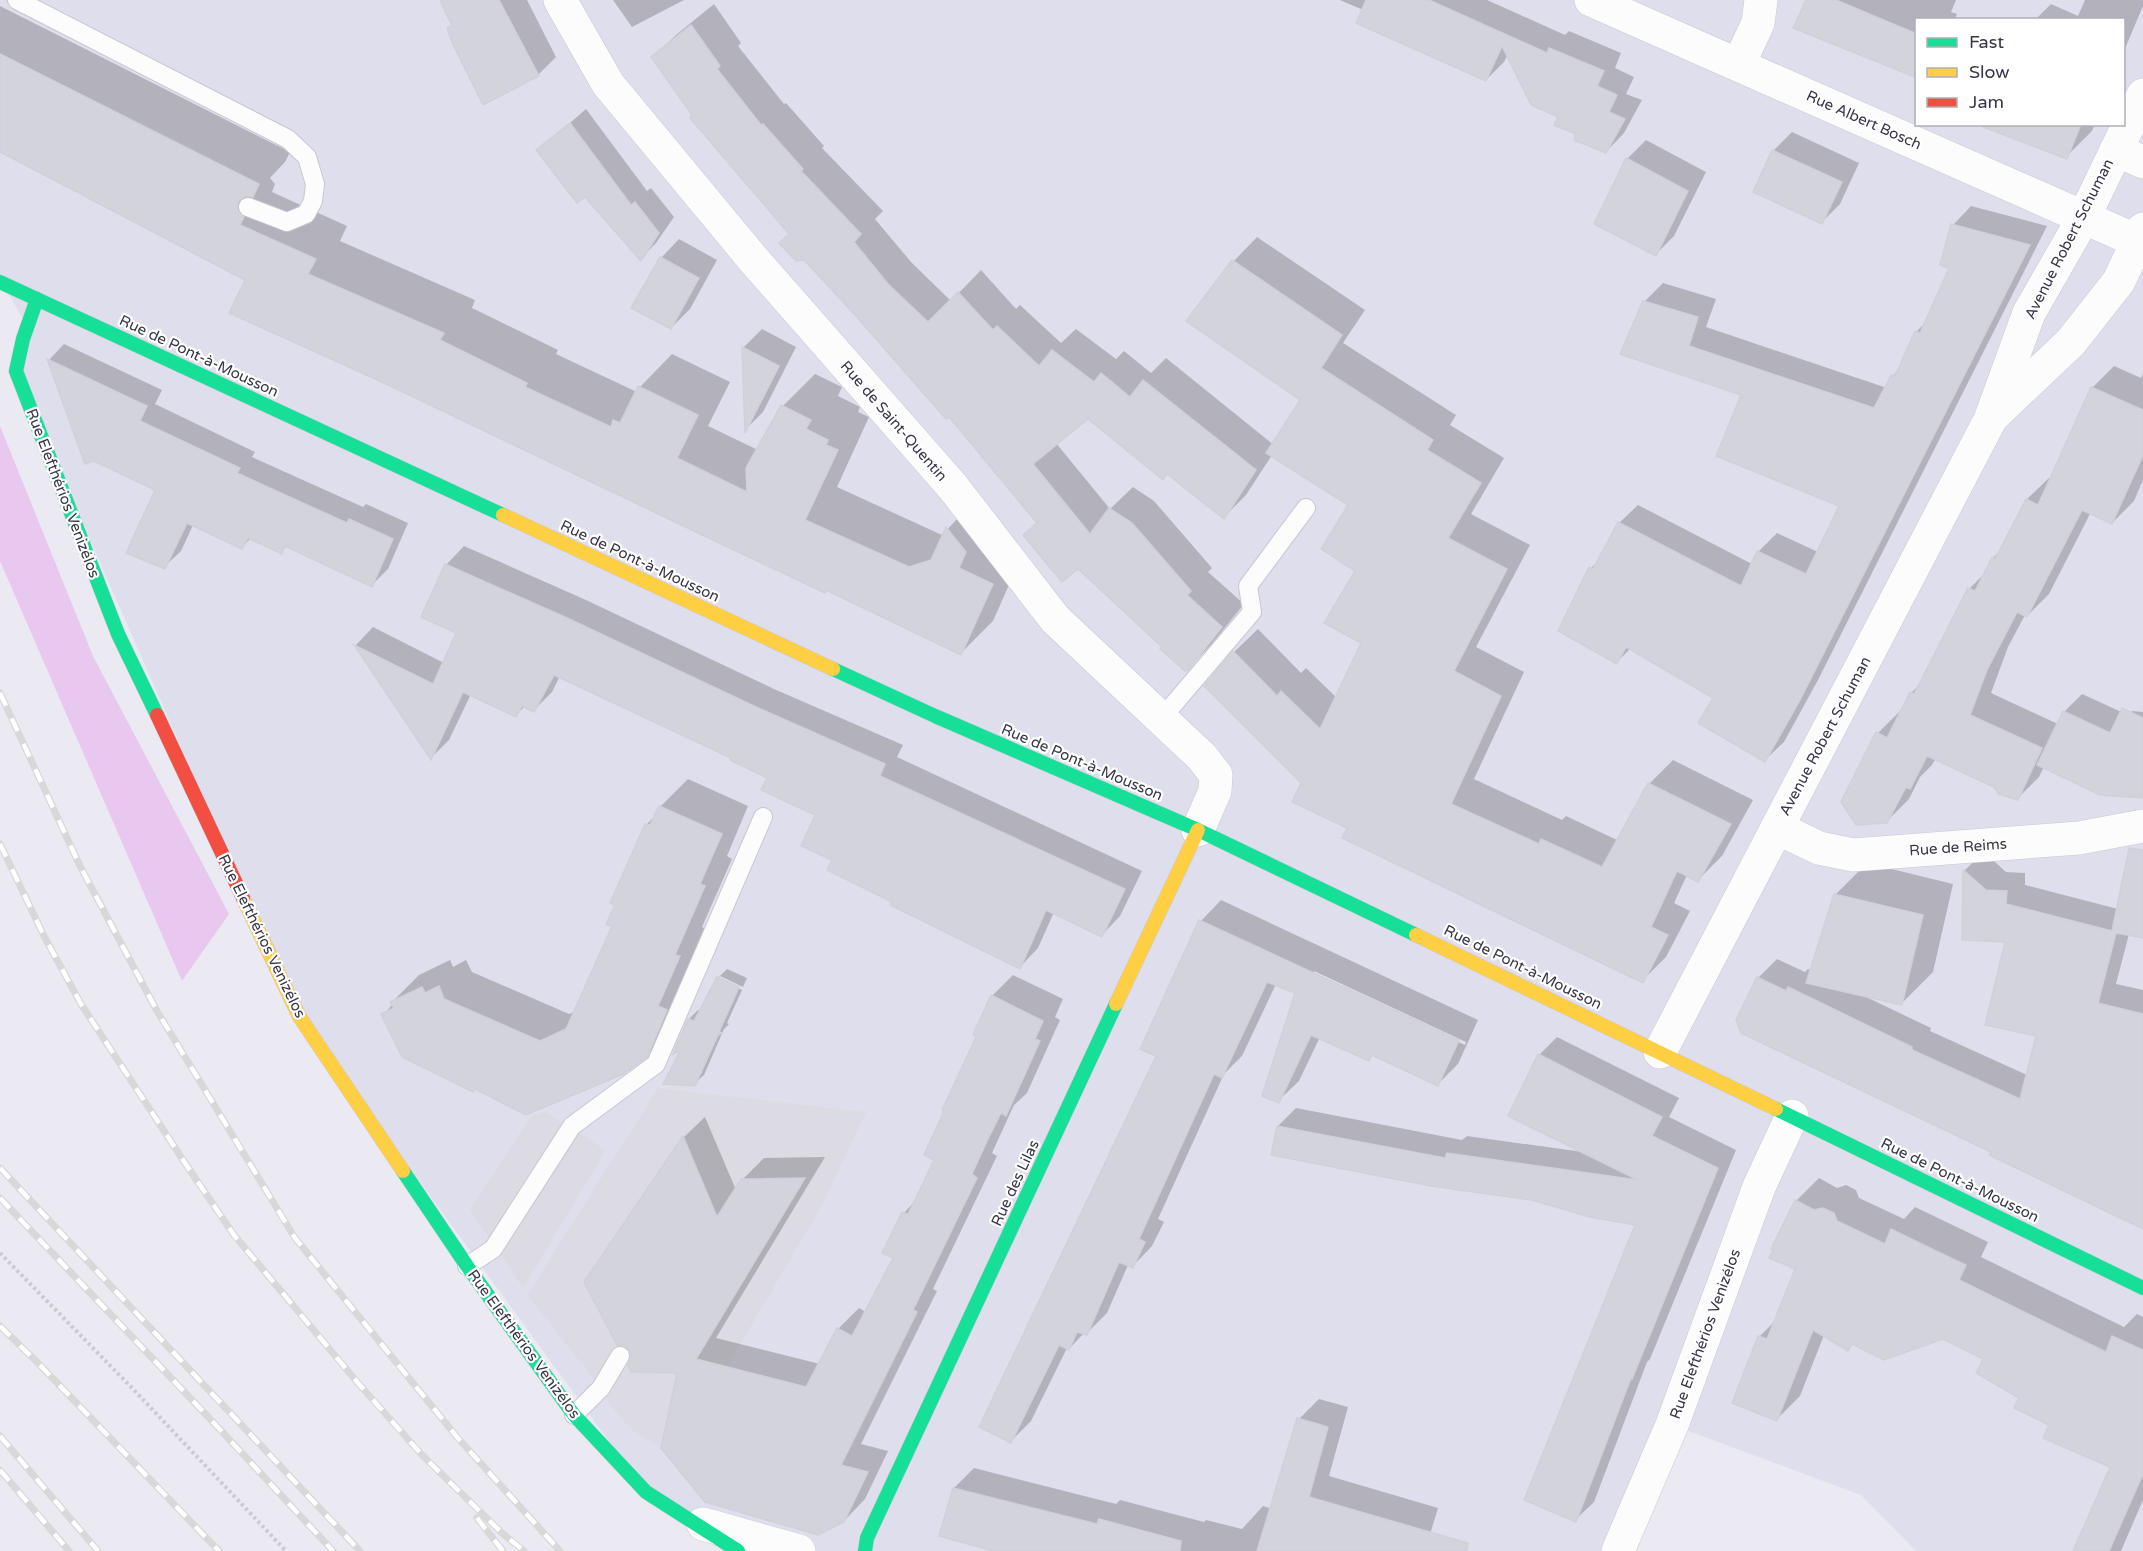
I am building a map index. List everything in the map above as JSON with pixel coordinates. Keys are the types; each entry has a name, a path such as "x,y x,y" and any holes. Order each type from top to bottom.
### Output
{"main road":[{"name":"Rue de Pont-à-Mousson","path":"0,282 904,702 1025,757 1198,830 2143,1288"},
{"name":"Rue Elefthérios Venizélos","path":"38,299 23,339 15,371 118,634 299,1016 467,1266 574,1415 646,1492 738,1551"},
{"name":"Rue des Lilas","path":"865,1551 867,1538 1198,830"}],"street":[{"name":"Rue de Saint-Quentin","path":"560,0 608,84 753,259 952,487 1055,619 1202,757 1216,775 1215,791 1198,830"},
{"name":"Rue Albert Bosch","path":"1591,0 2068,211 2140,235"},
{"path":"1739,64 1758,23 1761,0"},
{"name":"Avenue Robert Schuman","path":"1660,1052 1990,420 2029,313 2084,217 2129,156 2143,95"},
{"name":"Avenue Robert Schuman","path":"1990,420 2071,342 2119,281 2140,235"},
{"name":"Rue de Reims","path":"1777,828 1819,848 1852,855 2079,838 2143,826"},
{"name":"Rue Elefthérios Venizélos","path":"1618,1551 1672,1425 1759,1187 1792,1116"},
{"name":"Rue Elefthérios Venizélos","path":"687,1520 799,1551"}],"lane":[{"path":"17,0 288,139 307,157 315,184 313,201 306,214 287,222 248,207"},
{"path":"1161,719 1252,612 1248,586 1306,508"},
{"path":"467,1266 493,1249 572,1126 656,1064 763,817"},
{"path":"574,1415 601,1388 621,1356"}],"path":[{"path":"0,1253 134,1390 286,1551"}],"shaded area":[{"path":"0,0 2143,0 2143,1551 1916,1551 1861,1495 1672,1425 1618,1551 755,1551 646,1492 299,1016 16,371 27,326 0,279"},
{"path":"0,426 93,656 229,914 182,981 0,561"},
{"path":"658,1088 866,1112 822,1206 713,1390 667,1420 661,1448 630,1429 611,1406 601,1388 527,1295"},
{"path":"545,1112 606,1150 523,1288 470,1210 530,1117"}],"building":[{"path":"440,0 499,0 539,76 483,105 453,45 447,28 452,26"},
{"path":"1366,0 1429,0 1547,53 1549,48 1604,71 1597,86 1617,95 1609,112 1625,119 1606,153 1574,140 1576,134 1554,125 1558,117 1531,105 1502,46 1486,81 1356,23"},
{"path":"1806,0 1836,0 1915,33 1915,77 1793,28"},
{"path":"691,25 720,66 717,69 761,125 763,124 803,169 801,171 861,234 854,242 888,284 928,322 958,292 993,330 997,326 1039,366 1052,350 1094,382 1101,373 1130,397 1143,380 1256,470 1224,519 1167,474 1163,480 1088,419 1033,464 1090,534 1109,508 1132,523 1191,591 1187,595 1222,627 1188,670 1185,671 1160,649 1161,646 1078,569 1062,582 1023,535 1037,523 949,417 946,419 804,260 796,261 779,243 789,234 690,118 692,115 651,57"},
{"path":"0,54 259,184 253,197 246,196 238,202 237,209 244,217 240,225 316,259 308,274 444,333 440,340 527,383 525,387 611,427 613,420 620,423 638,386 698,415 677,458 747,492 746,468 781,405 811,420 806,429 828,440 826,445 838,450 805,520 909,567 931,560 946,527 966,552 959,568 993,584 961,655 826,590 825,593 382,382 229,313 245,280 0,152"},
{"path":"570,123 631,205 635,202 659,233 641,261 585,197 577,203 536,150"},
{"path":"1983,126 2080,126 2067,159"},
{"path":"1772,150 1842,182 1822,224 1753,192"},
{"path":"1626,158 1688,191 1656,256 1594,224"},
{"path":"1951,224 2030,245 1800,700 1765,762 1698,723 1713,698 1626,647 1617,664 1558,631 1589,567 1593,569 1618,522 1741,586 1757,551 1806,574 1839,506 1716,456 1741,395 1620,354 1643,301 1698,317 1689,346 1874,408 1891,375 1895,376 1915,331 1920,333 1949,268 1940,265"},
{"path":"660,257 699,278 671,329 631,308"},
{"path":"1232,260 1342,335 1321,368 1433,440 1427,450 1481,483 1448,538 1507,569 1454,671 1501,696 1451,804 1539,844 1541,839 1602,867 1648,783 1731,824 1698,882 1677,871 1651,927 1668,935 1643,983 1342,838 1347,828 1292,802 1301,783 1204,686 1233,651 1277,696 1281,691 1320,729 1361,643 1324,623 1355,571 1321,549 1348,505 1266,453 1300,400 1186,321"},
{"path":"742,347 779,366 745,433"},
{"path":"47,359 147,406 140,421 240,468 237,473 347,523 349,519 393,539 372,587 285,546 282,554 248,538 242,549 187,523 165,569 126,553 155,490 94,461 85,464"},
{"path":"2091,387 2143,410 2143,455 2112,524 2082,510 2027,617 2017,612 1987,670 1970,715 2042,748 2018,800 1999,794 1994,787 1927,756 1910,789 1906,787 1887,823 1856,825 1841,802 1876,732 1887,738 1910,692 1914,694 1968,588 1975,591 1992,557 1995,559 2026,499 2038,505"},
{"path":"445,564 885,764 880,776 1125,889 1102,937 1046,910 1020,969 890,905 892,902 827,870 832,860 801,846 815,815 761,790 767,778 730,760 731,758 554,675 534,712 522,706 516,717 463,692 431,760 354,645 433,684 456,633 421,617"},
{"path":"2122,708 2143,718 2143,798 2100,795 2037,765 2063,711 2110,733"},
{"path":"659,806 722,834 700,884 705,886 675,955 680,956 658,1006 667,1010 647,1057 623,1074 526,1115 475,1089 473,1092 402,1057 381,1014 394,1008 390,1002 422,987 425,993 439,986 444,999 540,1041 566,1029 612,926 606,924 615,905 610,903 645,824 650,825"},
{"path":"2129,848 2143,850 2143,938 2116,933 2098,1003 2143,1014 2143,1229 1989,1155 1991,1152 1741,1033 1736,1020 1757,977 1786,991 1788,987 1912,1047 1912,1050 2020,1099 2036,1036 1985,1025 2005,942 1962,940 1963,870 1986,890 2007,891 2006,904 2112,931"},
{"path":"1834,894 1923,915 1902,1005 1806,983"},
{"path":"1199,920 1459,1040 1438,1086 1372,1055 1369,1061 1311,1035 1279,1103 1262,1096 1295,993 1267,982 1222,1078 1214,1074 1139,1239 1145,1242 1133,1268 1119,1262 1087,1335 1077,1332 1069,1350 1059,1345 1011,1443 979,1427 1156,1056 1140,1049"},
{"path":"717,977 739,987 719,1032 722,1033 718,1035 695,1086 663,1084 680,1051 673,1054 688,1019 694,1021"},
{"path":"991,995 1043,1021 1035,1039 1040,1041 1006,1116 1001,1113 987,1141 972,1174 977,1178 913,1310 917,1312 841,1465 868,1472 844,1522 818,1535 705,1502 661,1448 677,1373 631,1372 628,1365 631,1357 630,1351 625,1346 617,1345 584,1282 683,1136 717,1217 741,1179 805,1178 696,1359 806,1387 837,1328 852,1336 893,1258 882,1253 902,1212 908,1214 934,1160 924,1155 976,1037 973,1035"},
{"path":"1538,1054 1662,1117 1652,1136 1718,1168 1631,1378 1576,1522 1524,1500 1635,1225 1590,1217 1532,1200 1431,1186 1271,1155 1277,1126 1445,1158 1447,1153 1638,1180 1508,1116"},
{"path":"1795,1200 1814,1210 1823,1208 1834,1213 1837,1221 1885,1244 1891,1229 1966,1265 1959,1280 2106,1352 2112,1336 2143,1350 2143,1474 2109,1551 2073,1551 2110,1467 2043,1438 2049,1425 2014,1408 2019,1398 1976,1373 1983,1359 1943,1339 1884,1360 1852,1344 1848,1351 1813,1330 1777,1421 1732,1403 1758,1336 1767,1339 1795,1269 1769,1258 1773,1250 1771,1249"},
{"path":"1297,1418 1328,1427 1309,1497 1468,1543 1467,1551 1257,1551"},
{"path":"953,1488 1097,1524 1099,1519 1181,1541 1180,1551 993,1551 939,1536"}],"railway":[{"path":"0,693 80,866 157,1011 295,1238 457,1437 560,1551"},
{"path":"0,844 44,936 81,1004 234,1235 358,1383 422,1455 502,1533 524,1551"},
{"path":"0,1168 360,1551"},
{"path":"0,1198 333,1551"},
{"path":"0,1326 219,1551"},
{"path":"0,1436 98,1551"},
{"path":"0,1470 69,1551"},
{"path":"477,1518 503,1551"}],"traffic: fast":[{"path":"0,282 503,515"},
{"path":"37,299 23,339 16,371 118,634 157,715"},
{"path":"833,669 935,716 1198,830 1416,935"},
{"path":"865,1551 867,1538 1116,1004"},
{"path":"1776,1109 2143,1288"},
{"path":"403,1171 467,1266 574,1415 646,1492 738,1551"}],"traffic: slow":[{"path":"503,515 833,669"},
{"path":"1116,1004 1198,830"},
{"path":"243,898 299,1016 403,1171"},
{"path":"1416,935 1776,1109"}],"traffic: jam":[{"path":"157,715 243,898"}]}
